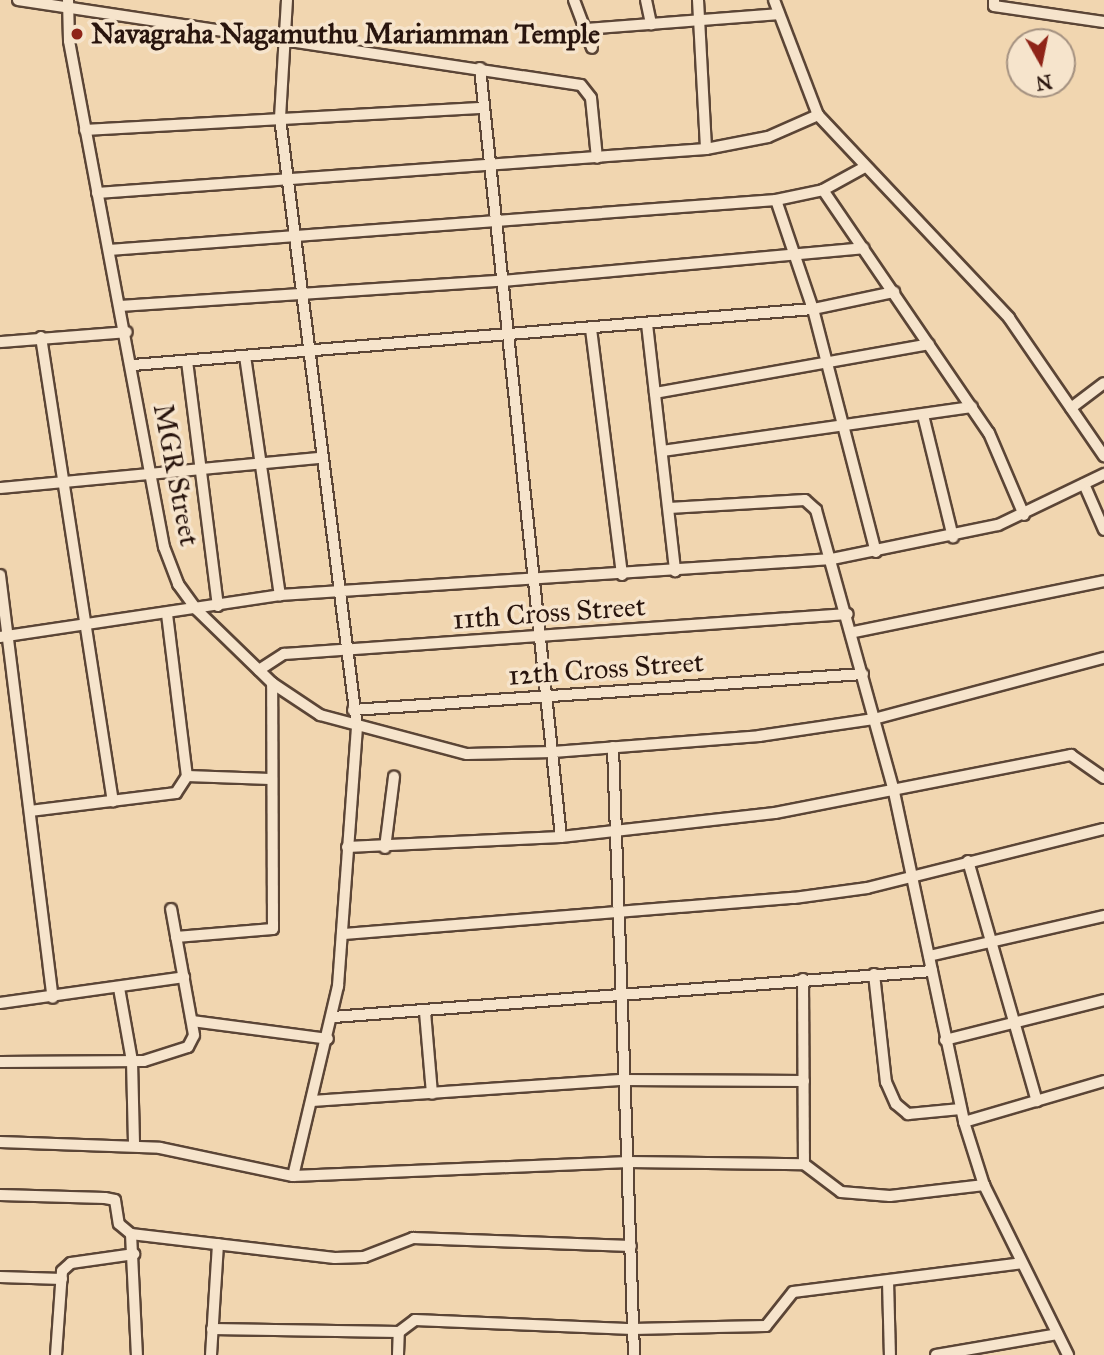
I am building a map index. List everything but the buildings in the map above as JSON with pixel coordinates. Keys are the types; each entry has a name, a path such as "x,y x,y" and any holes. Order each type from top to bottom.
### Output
{"street":[{"path":"18,0 68,5 581,85 591,97 597,158"},
{"path":"287,0 280,118 298,236 300,294 335,593 357,727 347,847 344,934 333,1017 293,1176"},
{"path":"574,0 592,48"},
{"path":"646,0 652,24"},
{"path":"698,0 706,149"},
{"path":"774,0 818,115 1009,318 1104,456"},
{"path":"994,0 993,6 1104,22"},
{"name":"MGR Street","path":"68,5 85,130 134,365 149,472 164,547 178,584 197,610 272,683 320,715 357,727 467,754 553,752 760,736 874,719 1104,658"},
{"path":"585,29 778,14"},
{"path":"480,68 487,165 538,582 561,837"},
{"path":"85,130 483,108"},
{"path":"97,193 706,149 768,137 818,115"},
{"path":"109,250 776,200 823,190 865,167"},
{"path":"823,190 972,407 1024,515"},
{"path":"776,200 813,309 876,552"},
{"path":"121,306 502,281 863,248"},
{"path":"134,365 510,337 813,309 894,292"},
{"path":"647,324 675,571"},
{"path":"591,329 622,575"},
{"path":"0,342 127,332"},
{"path":"41,337 83,626 113,801"},
{"path":"655,393 827,365 929,344"},
{"path":"246,356 280,596"},
{"path":"187,360 218,606"},
{"path":"1070,408 1104,383"},
{"path":"662,451 843,428 972,407"},
{"path":"923,415 953,537"},
{"path":"0,488 319,458"},
{"path":"5,637 280,596 538,582 831,559 953,537 1024,515 1104,474"},
{"path":"1084,484 1104,530"},
{"path":"669,509 811,501 854,632 894,792 964,1122 984,1185 1068,1355"},
{"path":"0,575 5,637 53,998"},
{"path":"854,632 1104,581"},
{"path":"30,811 176,793 187,776 167,614"},
{"name":"11th Cross Street","path":"259,670 284,654 344,652 848,614"},
{"name":"12th Cross Street","path":"353,710 863,674"},
{"path":"176,937 273,929 270,779 272,683"},
{"path":"613,747 616,911 629,1162 634,1355"},
{"path":"347,847 385,848 615,832 894,792 1071,755 1104,778"},
{"path":"187,776 270,779"},
{"path":"385,848 394,777"},
{"path":"344,934 794,898 912,874 1104,829"},
{"path":"968,861 1037,1101"},
{"path":"0,1062 132,1061 188,1047 192,1021 172,909"},
{"path":"929,956 1104,916"},
{"path":"333,1017 425,1013 620,994 932,971"},
{"path":"874,974 886,1082 896,1104 908,1114 961,1109"},
{"path":"0,1003 53,998 184,977"},
{"path":"803,979 804,1164"},
{"path":"119,988 132,1061 134,1145"},
{"path":"945,1040 1104,1000"},
{"path":"425,1013 432,1094"},
{"path":"192,1021 328,1039"},
{"path":"312,1101 623,1080 804,1081"},
{"path":"964,1122 1104,1081"},
{"path":"0,1142 134,1145 293,1176 629,1162 804,1164 841,1192 891,1196 984,1185"},
{"path":"0,1195 115,1200 119,1224 131,1234 334,1258 374,1254 412,1238 631,1246"},
{"path":"131,1234 137,1355"},
{"path":"211,1355 218,1244"},
{"path":"56,1355 61,1279 71,1263 134,1254"},
{"path":"212,1329 399,1332 423,1319 633,1329 766,1326 793,1293 1021,1263"},
{"path":"0,1277 61,1279"},
{"path":"888,1281 890,1355"},
{"path":"398,1355 399,1332"},
{"path":"936,1355 1057,1334"}],"place":[{"name":"Navagraha Nagamuthu Mariamman Temple","path":"77,34"}]}
